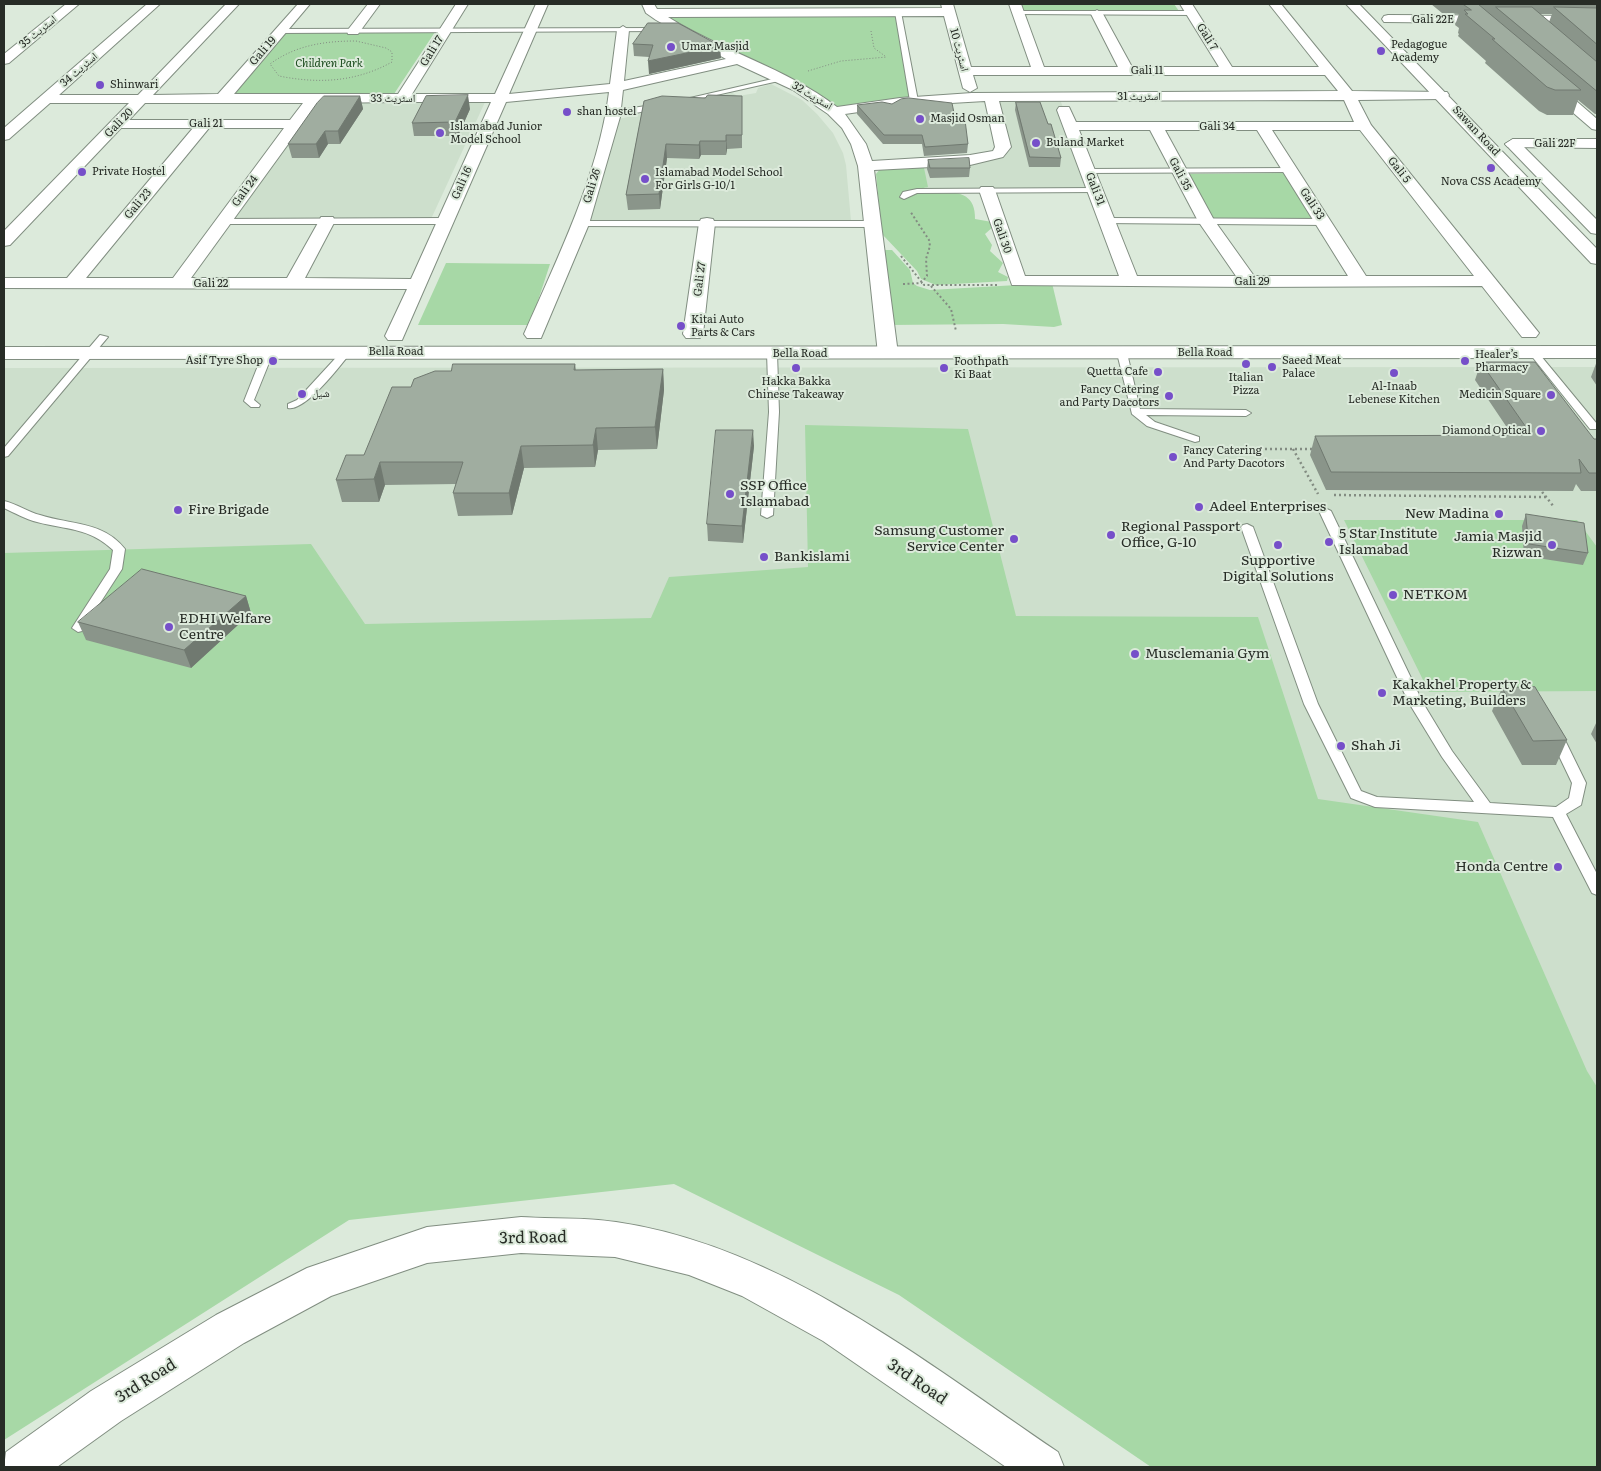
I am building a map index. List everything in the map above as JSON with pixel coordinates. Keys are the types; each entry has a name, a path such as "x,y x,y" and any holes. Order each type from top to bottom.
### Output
{"street":[{"name":"اسٹریٹ 35","path":"4,60 73,4"},
{"name":"اسٹریٹ 34","path":"4,136 154,4"},
{"name":"Gali 20","path":"4,241 234,4"},
{"name":"Gali 19","path":"222,98 304,4"},
{"path":"353,30 374,4"},
{"name":"Gali 17","path":"402,99 462,4"},
{"name":"Gali 16","path":"395,336 542,4"},
{"name":"Gali 5","path":"1275,4 1349,96 1364,126 1487,281 1531,343"},
{"name":"Sawan Road","path":"1352,4 1449,88 1597,259"},
{"path":"651,8 751,8 898,12 948,8"},
{"name":"اسٹریٹ 32","path":"651,8 695,38 815,96 836,111 859,142 866,166 888,344"},
{"name":"اسٹریٹ 10","path":"948,8 972,97"},
{"name":"Gali 7","path":"1189,8 1228,71"},
{"path":"1017,9 1039,71"},
{"path":"1500,9 1513,20"},
{"path":"1097,14 1128,71"},
{"name":"Gali 22E","path":"1401,33 1383,14 1475,20 1597,20"},
{"path":"1475,20 1489,32"},
{"path":"1531,20 1546,32"},
{"name":"Gali 26","path":"534,334 581,224 618,114 617,87 623,30"},
{"name":"اسٹریٹ 33","path":"44,100 222,98 499,99 617,87 738,60"},
{"name":"Gali 11","path":"965,71 1329,71"},
{"path":"1540,76 1597,126"},
{"name":"اسٹریٹ 31","path":"836,111 914,101 972,97 1349,96 1449,88"},
{"path":"866,166 970,160 998,154 1004,147 991,97"},
{"name":"Gali 31","path":"1060,97 1130,281"},
{"name":"Gali 24","path":"178,283 313,99"},
{"name":"Gali 21","path":"118,124 294,124"},
{"name":"Gali 23","path":"72,283 205,124"},
{"name":"Gali 34","path":"1070,126 1364,126"},
{"name":"Gali 35","path":"1155,126 1206,222 1249,282"},
{"name":"Gali 33","path":"1262,127 1361,282"},
{"name":"Sawan Road","path":"1501,133 1597,229"},
{"name":"Gali 22F","path":"1513,144 1597,144"},
{"name":"Gali 30","path":"987,190 1018,281"},
{"path":"293,284 327,221"},
{"name":"Gali 27","path":"693,334 707,223"},
{"name":"Gali 29","path":"1018,281 1487,281"},
{"name":"Gali 22","path":"4,283 418,284"},
{"name":"Bella Road","path":"1509,333 1531,343"},
{"name":"Bella Road","path":"1531,343 1548,333"},
{"name":"Bella Road","path":"4,353 91,353 281,347 395,336 534,334 568,344 772,354 888,344 957,335 1321,334 1336,353"},
{"name":"Bella Road","path":"4,337 104,337 346,352 568,344 693,334 1122,353 1336,353 1531,343 1597,352"},
{"name":"3rd Road","path":"20,1467 114,1401 230,1329 321,1281 427,1245 521,1235 614,1239 691,1257 756,1283 837,1327 1043,1467"}],"lane":[{"path":"1017,9 1097,14 1189,8"},
{"path":"898,12 914,101"},
{"path":"280,31 686,31"},
{"path":"674,103 781,79"},
{"path":"618,114 665,105"},
{"path":"1088,171 1290,170"},
{"path":"904,197 906,194 917,191 1095,190"},
{"path":"222,222 445,221"},
{"path":"1107,221 1324,222"},
{"path":"581,224 873,224"},
{"path":"4,454 104,337"},
{"path":"1531,343 1594,427"},
{"path":"255,405 248,401 281,347"},
{"path":"292,406 301,402 346,352"},
{"path":"1122,353 1136,412 1151,424 1195,439"},
{"path":"767,515 774,412 772,354"},
{"path":"1136,412 1246,413"},
{"path":"4,504 40,519 83,525 106,535 118,549 116,569 78,628"},
{"path":"1325,511 1416,703 1447,754 1485,806"},
{"path":"1247,527 1311,704 1356,794 1375,802 1485,806 1558,812 1576,801 1579,783 1547,717"},
{"path":"1558,812 1597,889"}],"path":[{"path":"781,79 841,61 888,57 876,50 872,32 854,18 849,10"},
{"path":"356,42 386,48 392,52 392,62 382,69 351,79 315,81 294,79 279,76 270,64 289,52 321,43 356,42"},
{"path":"904,197 910,211 927,235 930,246 926,259 927,276 921,283"},
{"path":"880,280 909,284 921,283 934,288 950,309 957,335"},
{"path":"930,286 1000,285 1018,281"},
{"path":"1265,449 1323,449"},
{"path":"1293,449 1318,495"},
{"path":"1534,481 1554,507"},
{"path":"1328,495 1546,497"}],"shaded area":[{"path":"771,84 802,100 833,133 843,153 846,165 851,221 590,221 619,119 732,93 738,96 756,93 758,88"},
{"name":"Buland Market","path":"991,97 1059,97 1095,190 926,191 923,163 998,154"},
{"path":"314,100 486,100 431,219 231,220"},
{"path":"1597,367 1597,1467 727,1163 505,1144 4,1374 4,368"}],"green space":[{"path":"1021,4 1174,4 1179,11 1024,12"},
{"path":"898,12 914,101 836,111 654,13"},
{"name":"Children Park","path":"280,32 435,32 392,97 223,97"},
{"path":"923,163 928,187 911,191 916,193 956,193 964,195 970,200 974,208 975,219 992,222 994,226 985,234 992,245 990,251 1003,263 998,272 1008,277 1007,281 936,285 921,279 917,271 882,234 876,174 880,169"},
{"path":"1288,173 1317,219 1208,219 1187,174"},
{"path":"882,250 892,250 910,270 913,283 930,290 1052,283 1062,325 1054,327 1003,324 889,325"},
{"path":"446,263 550,264 530,325 418,325"},
{"path":"805,425 968,429 1016,616 1258,617 1318,799 1478,822 1587,1071 1597,1087 1597,1467 1151,1467 899,1295 674,1184 349,1220 4,1440 4,553 311,544 365,624 651,618 669,577 808,567"},
{"path":"1344,520 1577,520 1597,547 1597,691 1429,692"}],"building":[{"path":"1463,4 1478,4 1581,90 1555,90 1547,87 1465,14 1468,14 1464,10 1471,10"},
{"path":"1496,7 1532,7 1597,62 1597,91"},
{"path":"1554,7 1597,8 1597,44"},
{"path":"648,23 678,23 720,46 648,61 653,45 633,44"},
{"path":"468,95 455,122 412,123 426,96"},
{"path":"708,95 742,96 742,135 726,135 726,141 700,141 699,145 666,144 659,194 626,195 644,101 662,96 705,98"},
{"path":"324,96 360,96 338,131 325,131 316,144 288,144 317,103"},
{"path":"909,98 952,103 955,118 965,120 968,144 925,147 922,135 884,135 857,105 882,102 892,104 901,99"},
{"path":"1016,102 1040,102 1048,124 1051,124 1061,158 1030,157"},
{"path":"969,158 970,168 930,168 928,160"},
{"path":"1481,362 1535,362 1594,439 1597,439 1597,473 1589,473 1579,459 1581,473 1331,472 1315,436 1531,435"},
{"path":"453,364 575,364 574,370 663,369 655,427 596,428 593,445 521,446 509,493 453,493 463,462 380,462 374,479 336,480 346,455 364,455 392,387 411,387 414,379 435,371 451,371"},
{"name":"SSP Office Islamabad","path":"716,430 753,430 742,526 707,524"},
{"path":"1526,514 1584,523 1588,553 1529,544"},
{"name":"EDHI Welfare Centre","path":"142,569 246,596 184,650 78,622"},
{"path":"1535,687 1567,740 1533,741 1502,688"}],"place":[{"name":"Umar Masjid","path":"671,47"},
{"name":"Pedagogue Academy","path":"1381,51"},
{"name":"Shinwari","path":"100,85"},
{"name":"shan hostel","path":"567,112"},
{"name":"Masjid Osman","path":"920,119"},
{"name":"Islamabad Junior Model School","path":"440,133"},
{"name":"Buland Market","path":"1036,143"},
{"name":"Nova CSS Academy","path":"1491,168"},
{"name":"Private Hostel","path":"82,172"},
{"name":"Islamabad Model School For Girls G-10/1","path":"645,179"},
{"name":"Kitai Auto Parts & Cars","path":"681,326"},
{"name":"Asif Tyre Shop","path":"273,361"},
{"name":"Healer’s Pharmacy","path":"1465,361"},
{"name":"Italian Pizza","path":"1246,364"},
{"name":"Saeed Meat Palace","path":"1272,367"},
{"name":"Hakka Bakka Chinese Takeaway","path":"796,368"},
{"name":"Foothpath Ki Baat","path":"944,368"},
{"name":"Quetta Cafe","path":"1158,372"},
{"name":"Al-Inaab Lebenese Kitchen","path":"1394,373"},
{"name":"شیل","path":"302,394"},
{"name":"Medicin Square","path":"1551,395"},
{"name":"Fancy Catering and Party Dacotors","path":"1169,396"},
{"name":"Diamond Optical","path":"1541,431"},
{"name":"Fancy Catering And Party Dacotors","path":"1173,457"},
{"name":"SSP Office Islamabad","path":"730,494"},
{"name":"Adeel Enterprises","path":"1199,507"},
{"name":"Fire Brigade","path":"178,510"},
{"name":"New Madina","path":"1499,514"},
{"name":"Regional Passport Office, G-10","path":"1111,535"},
{"name":"Samsung Customer Service Center","path":"1014,539"},
{"name":"5 Star Institute Islamabad","path":"1329,542"},
{"name":"Supportive Digital Solutions","path":"1278,545"},
{"name":"Jamia Masjid Rizwan","path":"1552,545"},
{"name":"Bankislami","path":"764,557"},
{"name":"NETKOM","path":"1393,595"},
{"name":"EDHI Welfare Centre","path":"169,627"},
{"name":"Musclemania Gym","path":"1135,654"},
{"name":"Kakakhel Property & Marketing, Builders","path":"1382,693"},
{"name":"Shah Ji","path":"1341,746"},
{"name":"Honda Centre","path":"1558,867"}]}
